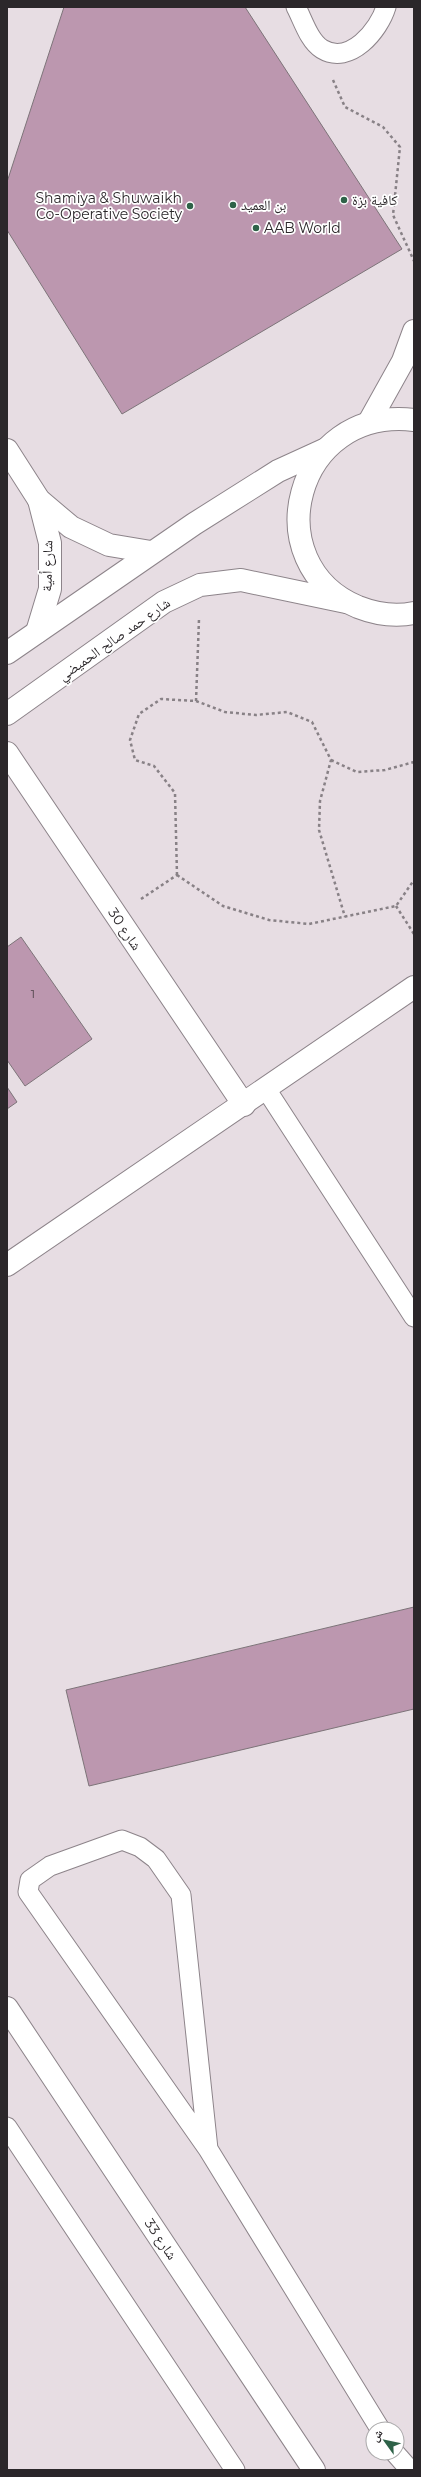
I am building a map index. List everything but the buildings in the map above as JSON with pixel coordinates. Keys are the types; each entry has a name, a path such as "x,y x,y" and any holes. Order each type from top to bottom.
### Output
{"street":[{"path":"369,422 403,361 414,331"},
{"path":"7,653 151,552 278,471 324,450 345,433 369,422 396,418 414,420"},
{"name":"شارع أمية","path":"7,450 39,500 71,527 109,545 151,552"},
{"path":"324,450 308,474 302,495 300,531 308,559 324,583 346,602 374,613 410,616"},
{"name":"شارع أمية","path":"37,632 50,589 50,543 39,500"},
{"name":"شارع حمد صالح الحميضي","path":"7,714 164,602 200,584 241,580 346,602"},
{"name":"شارع 30","path":"7,753 244,1105"},
{"path":"7,1265 244,1105 414,987"},
{"name":"شارع 33","path":"7,2008 314,2470"}],"lane":[{"path":"296,7 313,41 322,49 338,53 354,48 370,37 382,20 386,7"},
{"path":"266,1089 414,1317"},
{"path":"208,2149 181,1895 156,1858 140,1847 122,1840 50,1866 30,1880 28,1892 208,2149 375,2421"},
{"path":"7,2127 235,2470"},
{"path":"402,2461 410,2470"}],"path":[{"path":"322,49 338,96 345,107 383,128 400,147 392,215 414,261"},
{"path":"177,875 175,793 154,766 134,760 130,740 139,714 160,699 196,701 225,712 256,715 287,712 312,722 331,760 357,772 385,770 414,762"},
{"path":"331,760 320,801 319,830 345,917"},
{"path":"116,916 177,875"},
{"path":"177,875 223,906 269,920 309,924 396,906 414,880"},
{"path":"396,906 414,934"}],"place":[{"name":"كافية بزة","path":"344,200"},
{"name":"بن العميد","path":"233,205"},
{"name":"Shamiya & Shuwaikh Co-Operative Society","path":"190,206"},
{"name":"AAB World","path":"256,228"}]}
